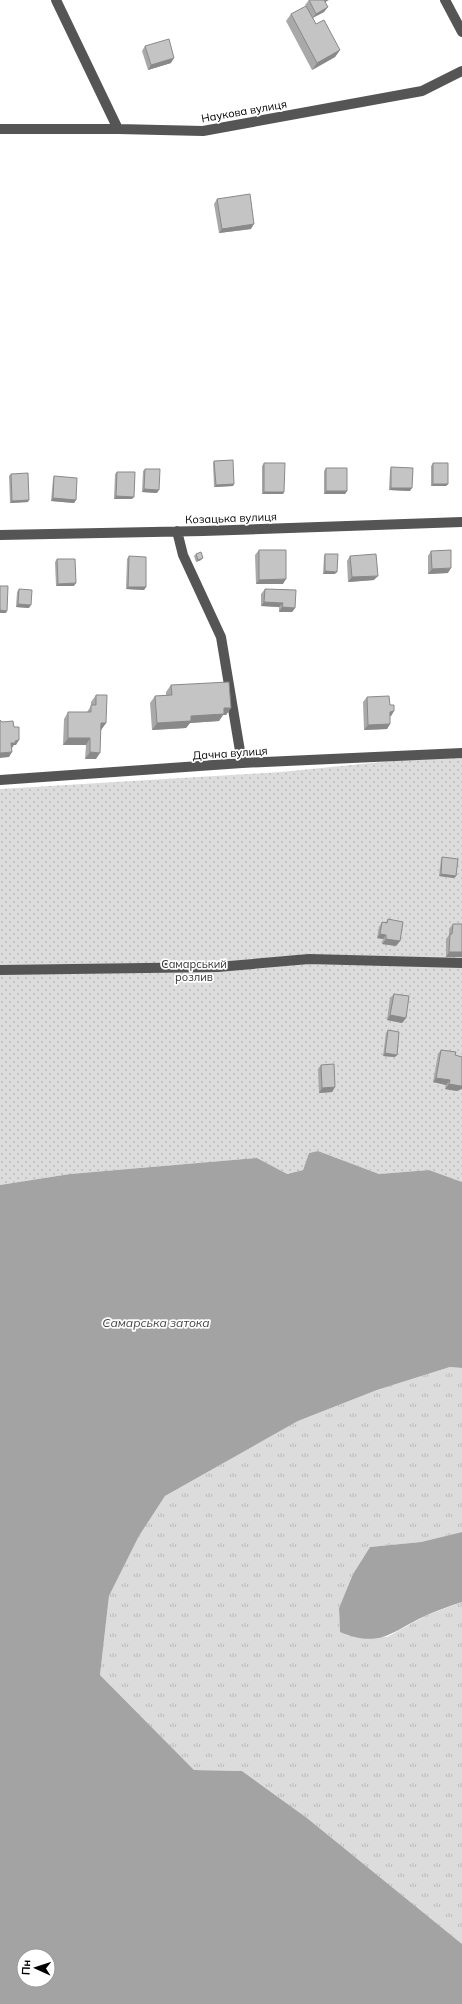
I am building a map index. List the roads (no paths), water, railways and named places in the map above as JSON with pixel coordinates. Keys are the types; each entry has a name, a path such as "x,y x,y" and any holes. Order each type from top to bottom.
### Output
{"street":[{"path":"56,0 118,129"},
{"path":"445,0 462,32"},
{"name":"Наукова вулиця","path":"0,129 203,131 422,91 462,71"},
{"name":"Козацька вулиця","path":"0,535 462,522"},
{"path":"177,531 179,544 183,555 221,637 242,763"},
{"name":"Дачна вулиця","path":"0,780 242,763 462,753"},
{"path":"0,970 218,967 309,960 462,963"}],"water":[{"name":"Самарська затока","path":"318,1151 379,1174 429,1170 462,1182 462,1368 450,1367 377,1390 298,1421 165,1496 139,1536 109,1596 100,1675 194,1770 242,1771 307,1818 462,1944 462,2004 0,2004 0,1185 70,1174 257,1158 287,1174 303,1170 309,1153"},
{"path":"462,1532 462,1602 431,1613 386,1636 366,1639 340,1632 339,1608 353,1574 370,1547 421,1542"}],"park label":[{"name":"Самарський розлив","path":"194,970"}]}
